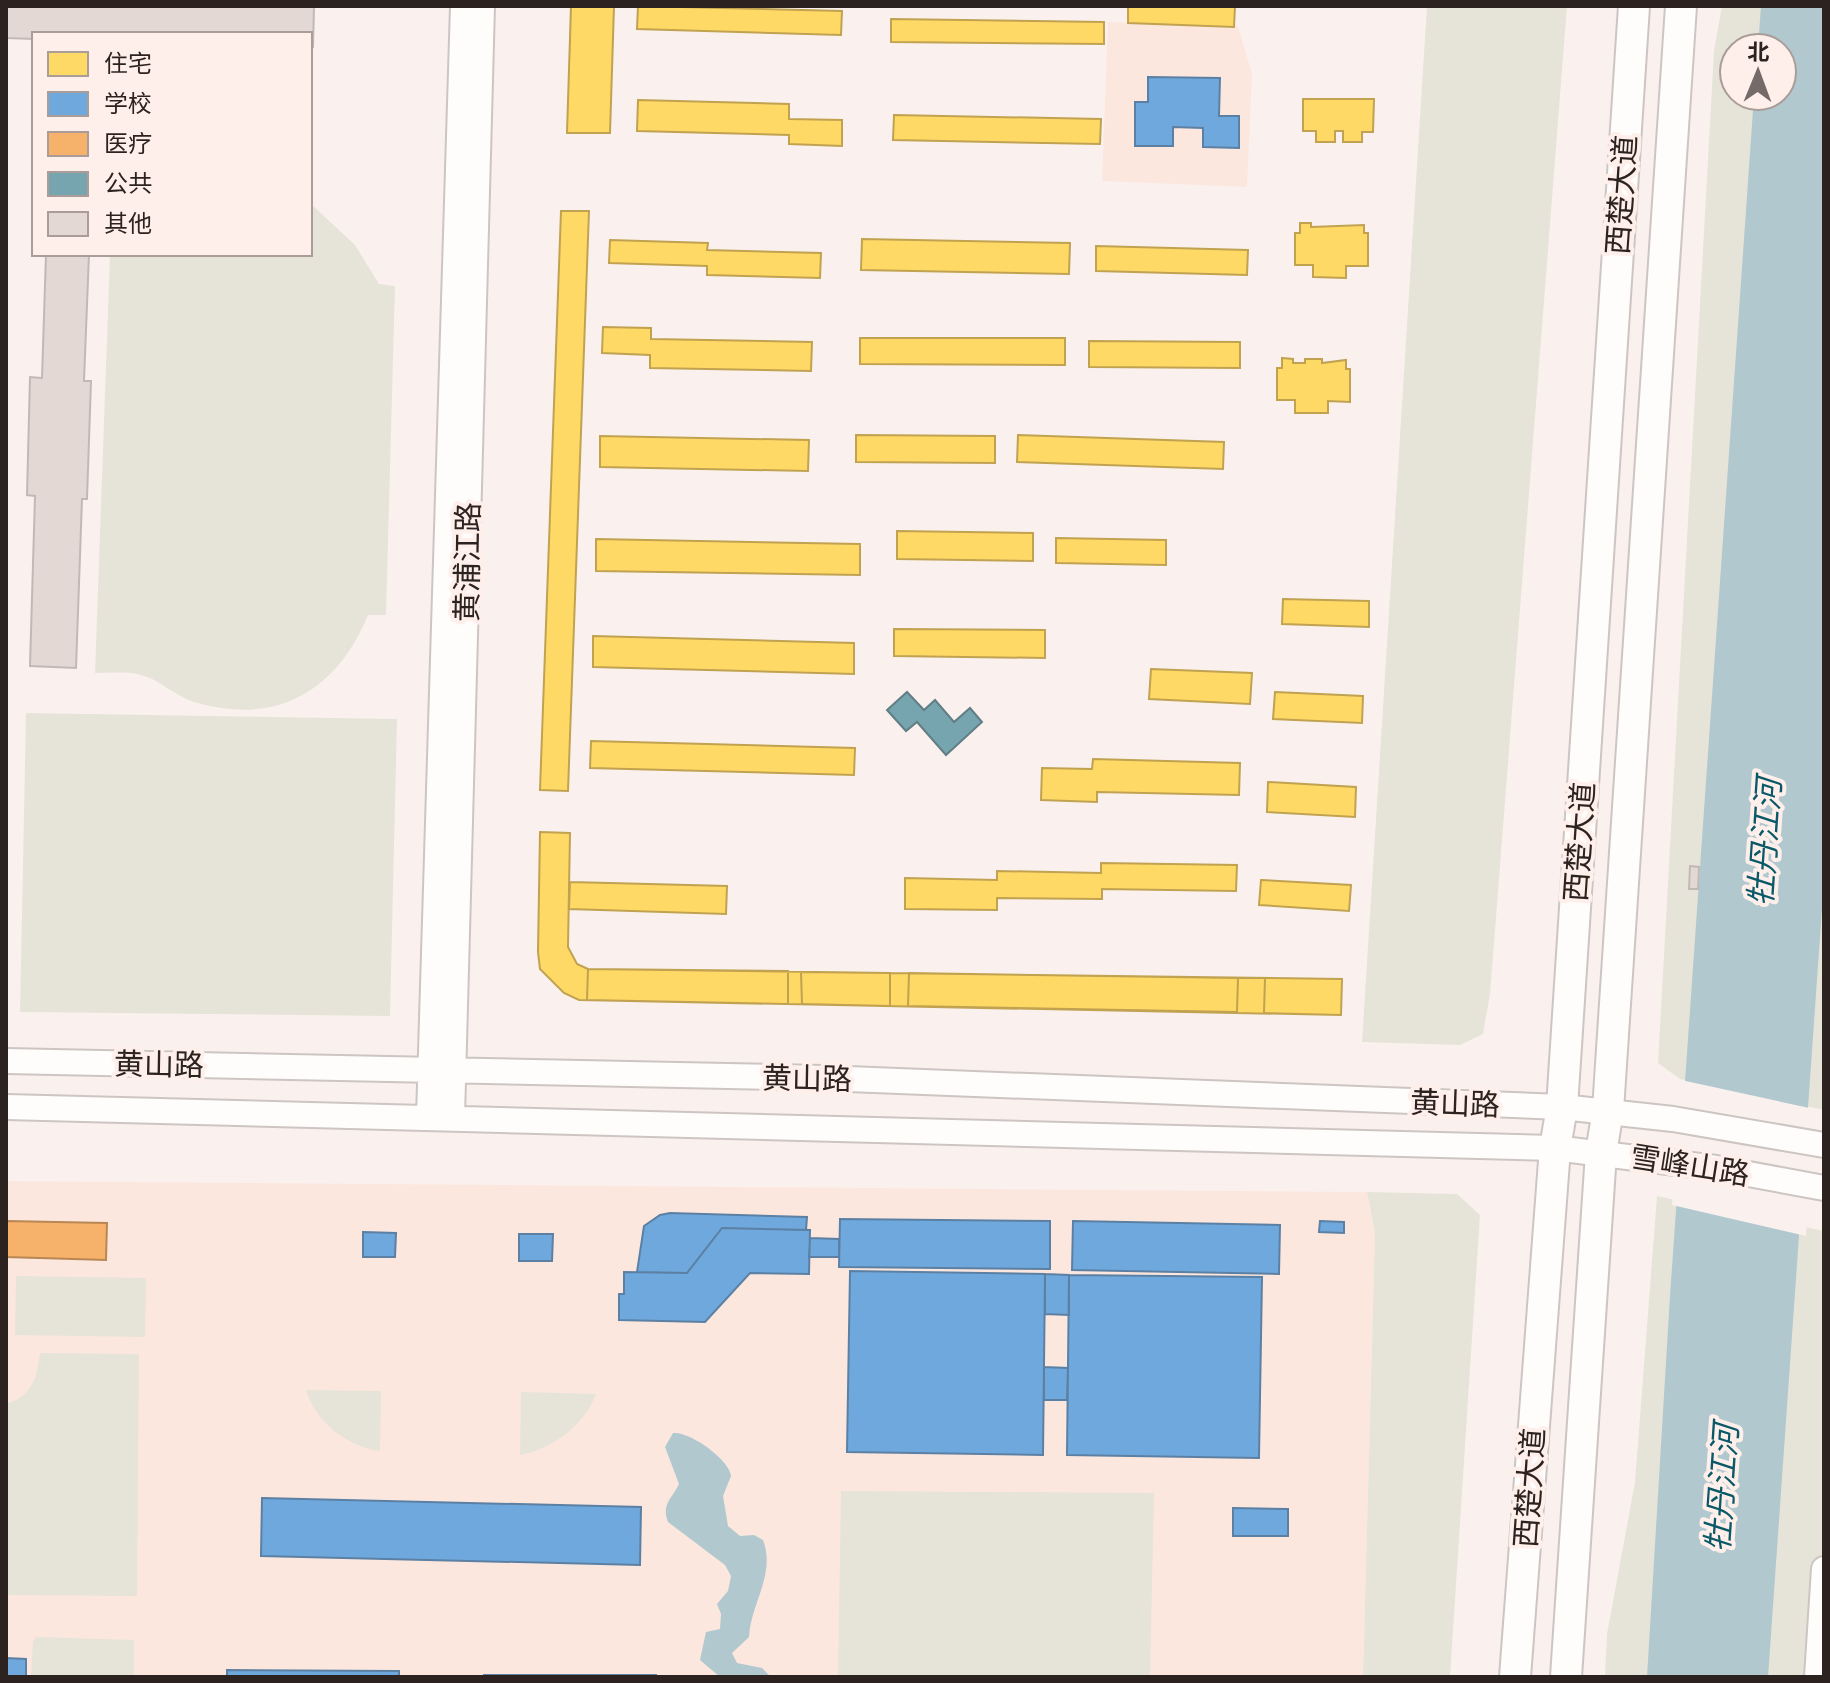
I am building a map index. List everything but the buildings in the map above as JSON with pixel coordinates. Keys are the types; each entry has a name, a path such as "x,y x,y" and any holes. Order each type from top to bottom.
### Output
{"highway":[{"name":"西楚大道","path":"1515,1677 1555,1148 1562,1107 1634,6"},
{"name":"西楚大道","path":"1566,1677 1601,1153 1608,1110 1681,6"}],"main road":[{"name":"黄浦江路","path":"442,1070 463,6"},
{"name":"黄浦江路","path":"440,1117 482,6"},
{"name":"黄山路","path":"6,1061 823,1078 1608,1110"},
{"name":"黄山路","path":"6,1107 1555,1148"},
{"name":"雪峰山路","path":"1608,1110 1824,1145"},
{"name":"雪峰山路","path":"1555,1148 1673,1161 1822,1187"},
{"path":"1817,1677 1824,1569"}],"shaded area":[{"path":"1427,6 1567,6 1490,994 1483,1034 1460,1045 1362,1042"},
{"path":"1722,6 1824,6 1824,1110 1680,1079 1658,1063 1714,51"},
{"path":"1108,22 1238,26 1252,74 1247,187 1102,181"},
{"path":"312,205 355,245 379,284 395,286 386,615 368,615 340,663 302,695 279,705 227,709 190,701 138,674 95,673 110,256 312,256"},
{"path":"26,713 397,719 390,1016 20,1012"},
{"path":"6,1181 1367,1192 1375,1233 1363,1677 6,1677"},
{"path":"1367,1192 1457,1194 1480,1215 1450,1677 1363,1677 1375,1233"},
{"path":"1657,1196 1824,1231 1824,1677 1605,1677 1607,1634 1635,1482"},
{"path":"16,1276 146,1278 145,1337 15,1335"},
{"path":"40,1353 139,1354 137,1596 6,1595 6,1404 28,1391"},
{"path":"306,1390 381,1391 380,1451 356,1444 334,1431 317,1412"},
{"path":"521,1392 596,1394 584,1416 566,1434 544,1447 520,1455"},
{"path":"841,1491 1154,1493 1150,1677 838,1677"},
{"path":"37,1637 134,1640 134,1677 31,1677 33,1641"}],"water":[{"name":"牡丹江河","path":"1761,6 1824,6 1824,880 1768,1677 1647,1677 1670,1296 1753,112 1798,112 1798,32 1759,32"},
{"path":"673,1433 699,1442 724,1462 731,1476 723,1496 728,1526 740,1536 754,1535 763,1540 767,1565 749,1637 732,1653 737,1663 762,1668 771,1677 720,1677 700,1660 706,1632 720,1629 721,1614 717,1604 728,1591 731,1576 725,1565 668,1522 667,1506 679,1484 665,1447"}],"pier":[{"path":"1681,1080 1814,1109 1806,1236 1672,1205"}]}
